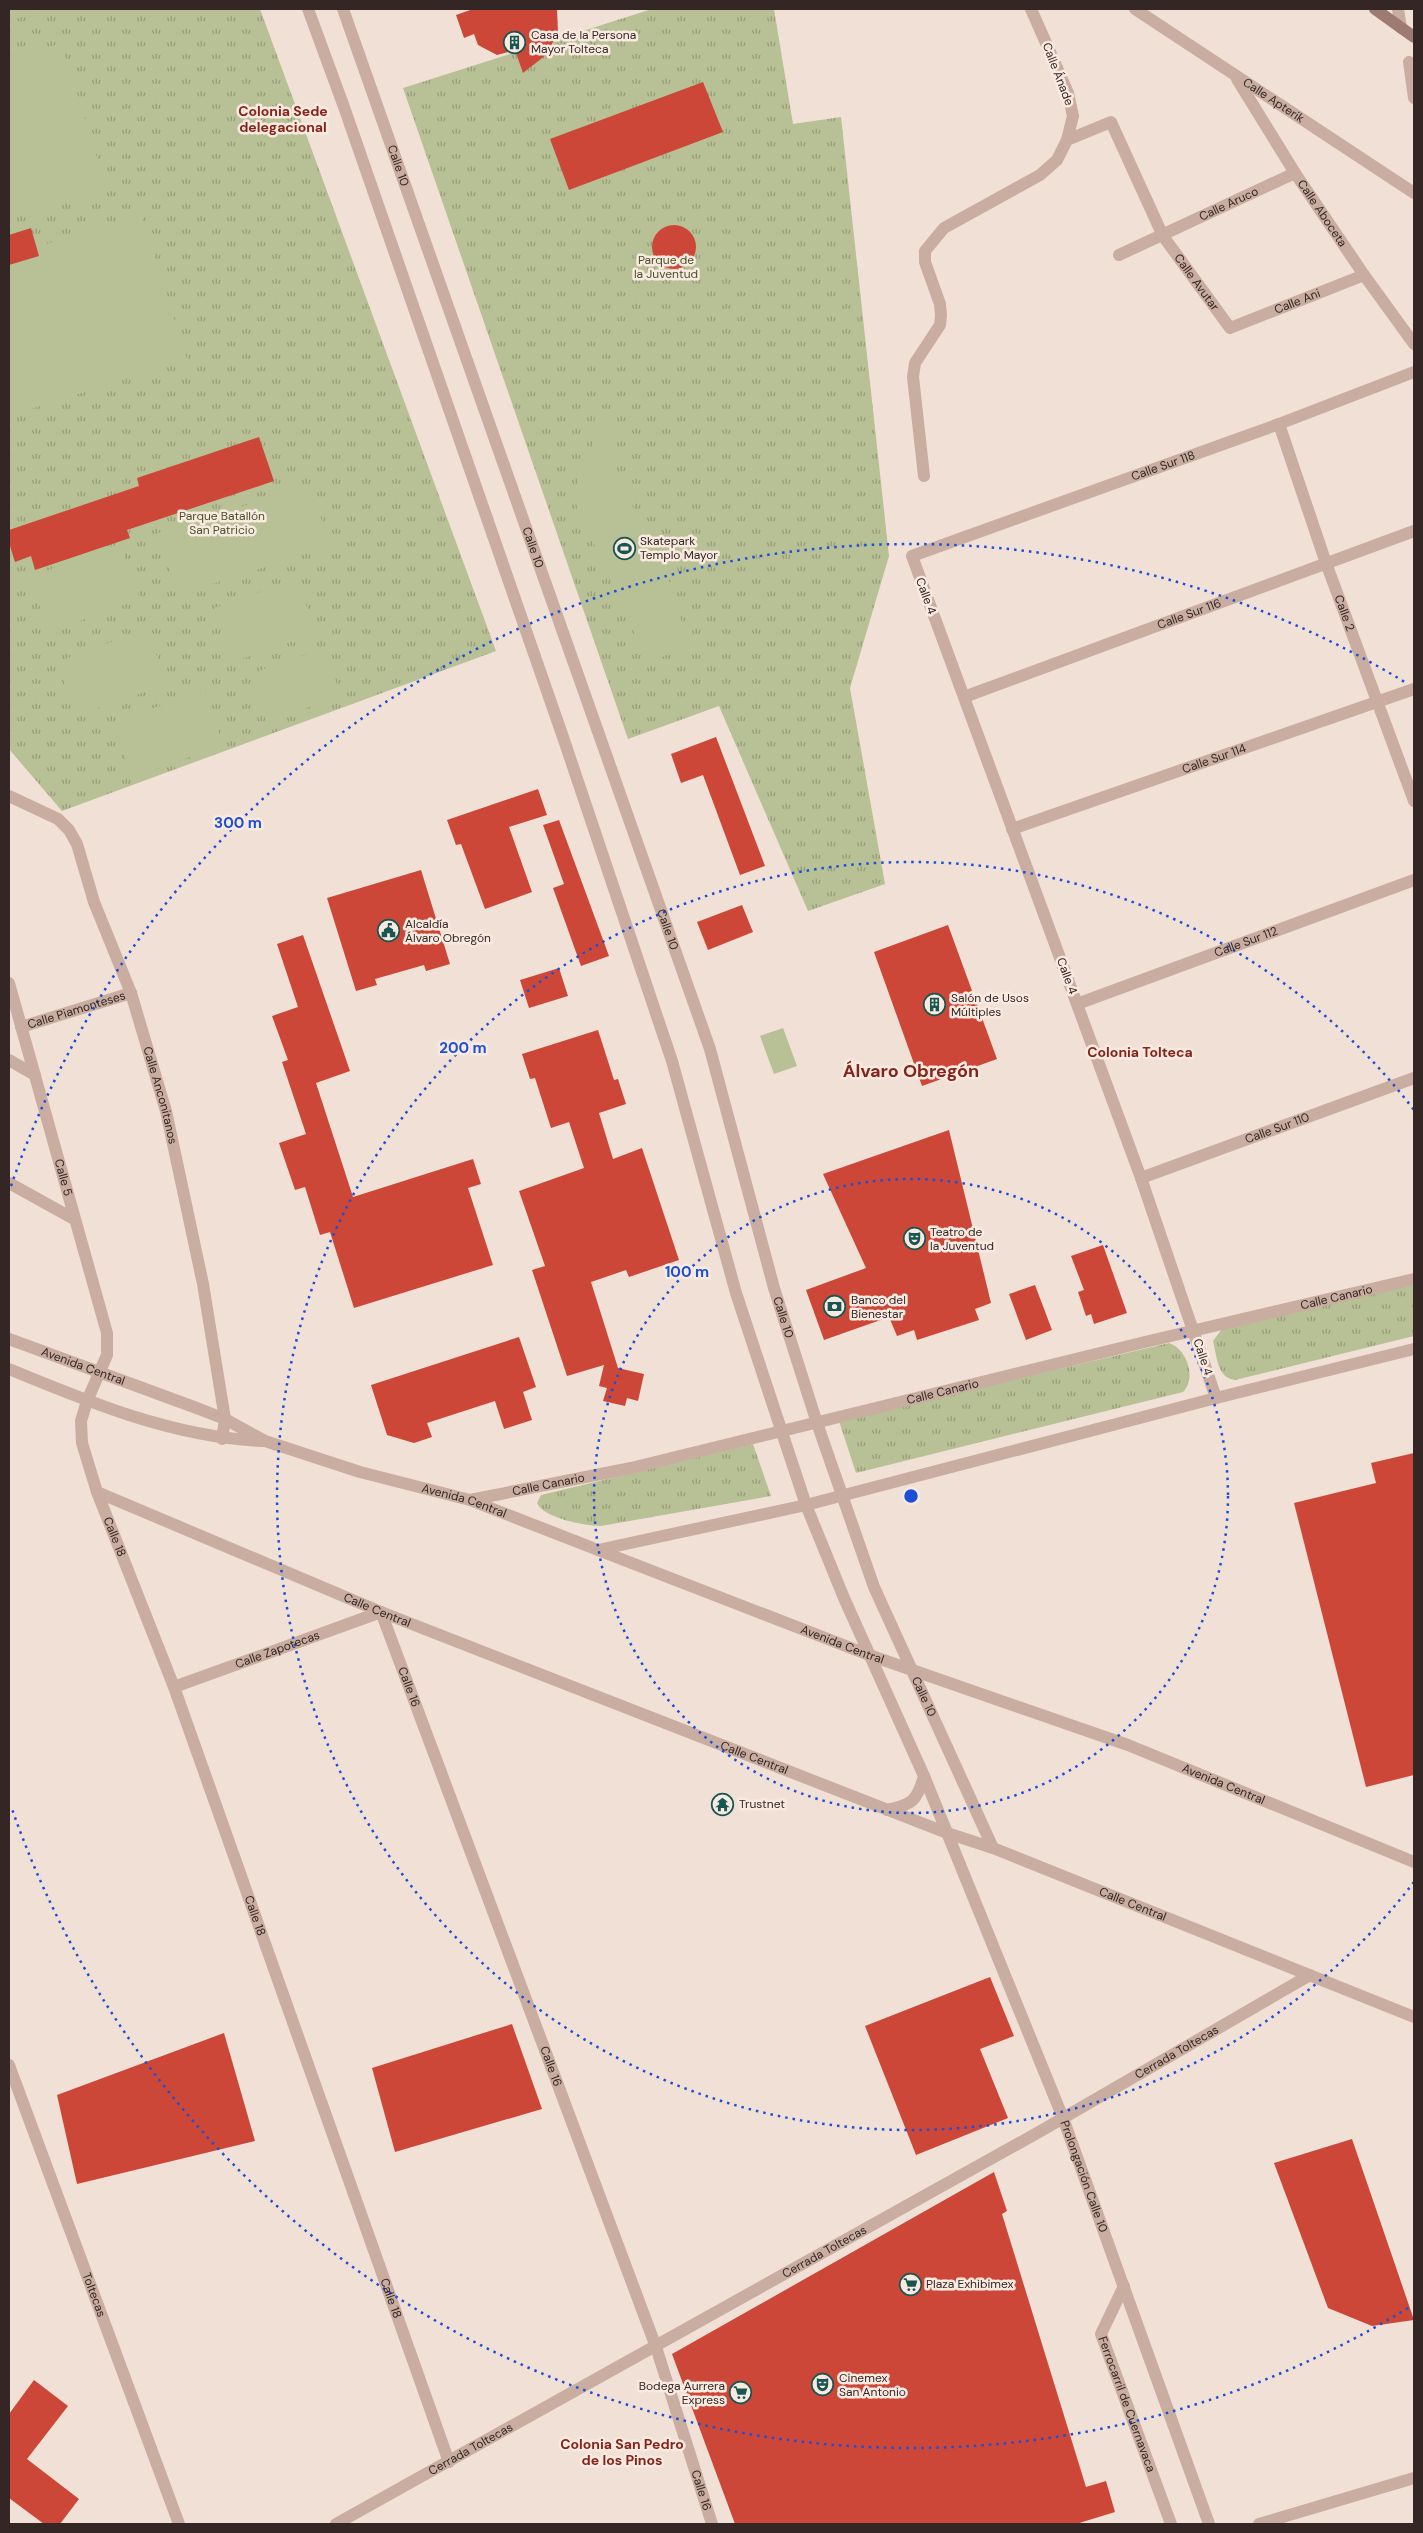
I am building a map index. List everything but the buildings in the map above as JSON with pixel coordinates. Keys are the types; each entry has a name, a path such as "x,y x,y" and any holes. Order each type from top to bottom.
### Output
{"main road":[{"path":"1374,9 1414,37"}],"street":[{"path":"308,9 344,107 560,731 668,1052 736,1292 806,1505 947,1833"},
{"name":"Calle 10","path":"343,9 598,727 710,1049 774,1288 817,1423 874,1587 993,1848"},
{"name":"Calle Ánade","path":"924,476 913,377 915,363 940,325 941,315 940,304 925,262 925,251 944,228 1040,175 1057,160 1066,140 1073,116 1068,93 1031,9"},
{"name":"Calle Apterik","path":"1135,9 1414,192"},
{"path":"1398,9 1401,28"},
{"path":"1409,62 1414,98"},
{"name":"Calle Aboceta","path":"1236,77 1295,173 1364,275 1414,344"},
{"path":"1066,140 1111,122 1163,236"},
{"name":"Calle Aruco","path":"1119,255 1295,173"},
{"name":"Calle Avutar","path":"1163,236 1230,328"},
{"name":"Calle Ani","path":"1230,328 1364,275"},
{"name":"Calle Sur 118","path":"912,556 1279,424 1414,372"},
{"name":"Calle 2","path":"1279,424 1326,563 1414,801"},
{"name":"Calle Sur 116","path":"964,697 1414,531"},
{"name":"Calle 4","path":"912,556 1141,1178 1195,1331 1216,1398"},
{"name":"Calle Sur 114","path":"1012,829 1414,689"},
{"name":"Calle Anconitanos","path":"9,796 58,819 69,830 77,844 94,902 130,993 166,1111 203,1284 225,1419 222,1439"},
{"name":"Calle Sur 112","path":"1077,1004 1414,880"},
{"name":"Calle 5","path":"9,983 107,1333 107,1355 100,1373"},
{"name":"Calle Piamonteses","path":"22,1027 130,993"},
{"path":"9,1060 35,1075"},
{"name":"Calle Sur 110","path":"1141,1178 1414,1078"},
{"path":"9,1183 74,1219"},
{"name":"Calle Canario","path":"470,1500 584,1479 1414,1279"},
{"name":"Avenida Central","path":"9,1339 225,1419 265,1441 360,1472 470,1500 869,1655 911,1668 1128,1746 1414,1862"},
{"path":"598,1550 806,1505 1216,1398 1414,1349"},
{"name":"Avenida Central","path":"9,1369 87,1401 188,1433 222,1439 265,1441"},
{"name":"Calle 18","path":"100,1373 87,1401 81,1421 82,1443 97,1492 174,1687 449,2462"},
{"name":"Calle Central","path":"97,1492 381,1612 887,1810 993,1848 1414,2018"},
{"name":"Calle Zapotecas","path":"174,1687 381,1612"},
{"name":"Calle 16","path":"381,1612 656,2347 712,2524"},
{"path":"887,1810 913,1801 920,1792 924,1776"},
{"name":"Prolongación Calle 10","path":"947,1833 1063,2118 1209,2524"},
{"name":"Cerrada Toltecas","path":"336,2524 1063,2118 1310,1975"},
{"name":"Toltecas","path":"9,2065 179,2524"},
{"name":"Ferrocarril de Cuernavaca","path":"1124,2286 1101,2334 1171,2524"},
{"path":"1259,2524 1414,2478"}],"green space":[{"name":"Parque Batallón San Patricio","path":"9,9 260,9 496,651 62,811 9,749"},
{"path":"9,9 48,9 9,21"},
{"name":"Parque de la Juventud","path":"652,9 774,9 793,124 841,117 889,556 850,688 885,884 808,911 719,706 628,739 403,88"},
{"path":"61,43 107,189 9,220 9,60"},
{"path":"141,214 187,359 9,416 9,256"},
{"name":"Skatepark Templo Mayor","path":"595,417 617,421 610,459 673,589 688,646 648,663 577,507 574,496 582,473 591,463"},
{"path":"310,485 330,546 178,595 158,533"},
{"path":"120,544 140,599 49,632 29,577"},
{"path":"297,579 316,633 233,662 214,608"},
{"path":"147,629 167,684 76,716 57,662"},
{"path":"324,648 341,696 267,722 250,674"},
{"path":"204,690 223,745 132,778 113,723"},
{"path":"783,1028 797,1066 774,1074 760,1036"},
{"path":"1414,1283 1414,1336 1235,1380 1229,1378 1221,1371 1213,1341 1222,1329"},
{"path":"1169,1343 1181,1351 1188,1365 1189,1379 1183,1392 856,1473 839,1421"},
{"path":"753,1444 771,1496 601,1526 576,1523 556,1517 547,1513 537,1503 541,1495"}],"place":[{"name":"Casa de la Persona Mayor Tolteca","path":"515,42"},
{"name":"Skatepark Templo Mayor","path":"624,548"},
{"name":"Alcaldía Álvaro Obregón","path":"389,931"},
{"name":"Salón de Usos Múltiples","path":"935,1005"},
{"name":"Teatro de la Juventud","path":"914,1239"},
{"name":"Banco del Bienestar","path":"835,1307"},
{"name":"Trustnet","path":"723,1804"},
{"name":"Plaza Exhibimex","path":"910,2284"},
{"name":"Cinemex San Antonio","path":"823,2385"},
{"name":"Bodega Aurrera Express","path":"741,2393"}],"district":[{"name":"Colonia Sede delegacional","path":"283,120"},
{"name":"Colonia Tolteca","path":"1140,1052"},
{"name":"Álvaro Obregón","path":"911,1071"},
{"name":"Colonia San Pedro de los Pinos","path":"622,2452"}]}
